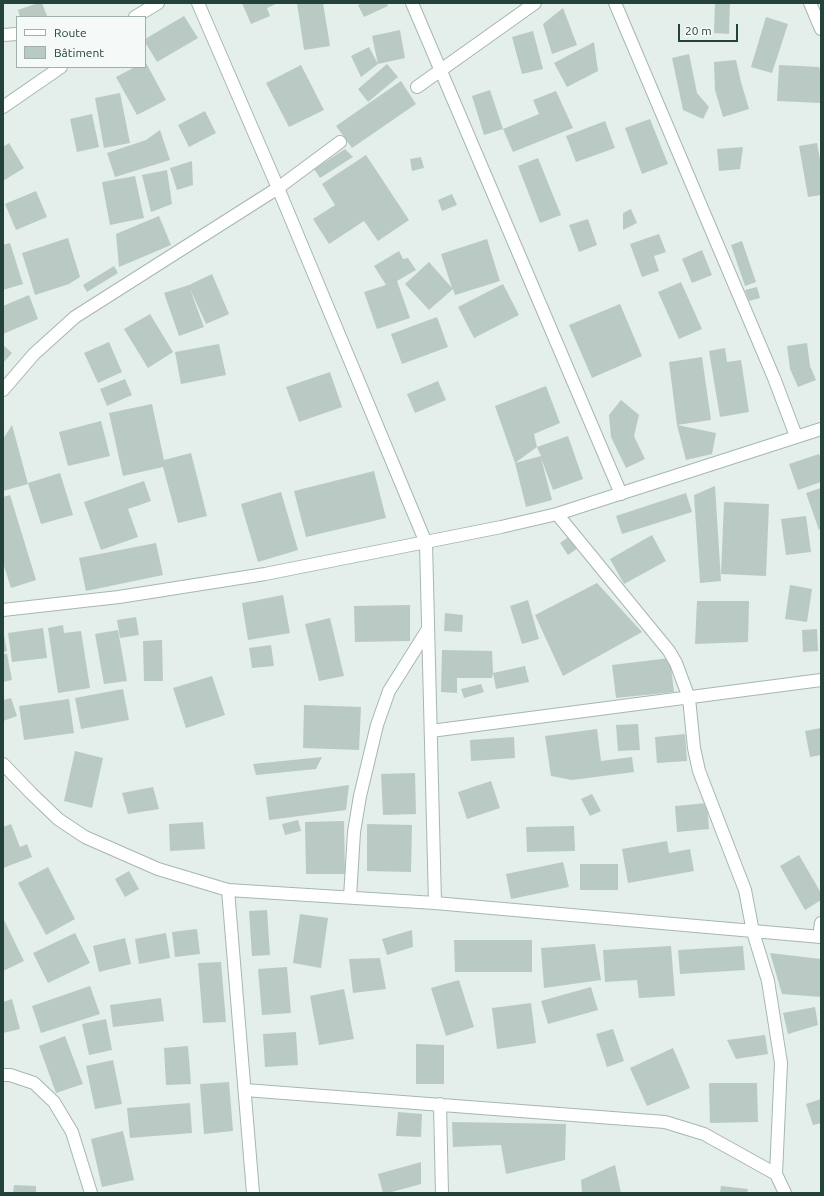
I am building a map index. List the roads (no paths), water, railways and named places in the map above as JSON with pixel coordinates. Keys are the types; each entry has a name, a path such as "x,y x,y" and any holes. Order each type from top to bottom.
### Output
{"street":[{"path":"137,16 158,3"},
{"path":"198,3 278,188 426,542 435,902"},
{"path":"412,3 621,494"},
{"path":"417,87 535,3"},
{"path":"615,3 774,378 796,436"},
{"path":"810,3 821,29"},
{"path":"3,35 16,34"},
{"path":"3,107 60,68"},
{"path":"3,390 34,354 75,317 278,188 340,142"},
{"path":"3,610 119,597 250,577 557,514 821,429"},
{"path":"557,514 669,651 676,663 689,698 694,748 699,771 745,890 753,932 768,981 781,1063 776,1174 785,1193"},
{"path":"350,897 354,832 360,796 377,725 389,691 428,629"},
{"path":"431,731 821,680"},
{"path":"3,764 58,819 85,837 158,869 228,890 435,902 820,937 821,924"},
{"path":"228,890 253,1193"},
{"path":"3,1074 34,1083 54,1102 72,1132 91,1193"},
{"path":"244,1090 665,1122 704,1134 776,1174"},
{"path":"440,1104 442,1193"}]}
